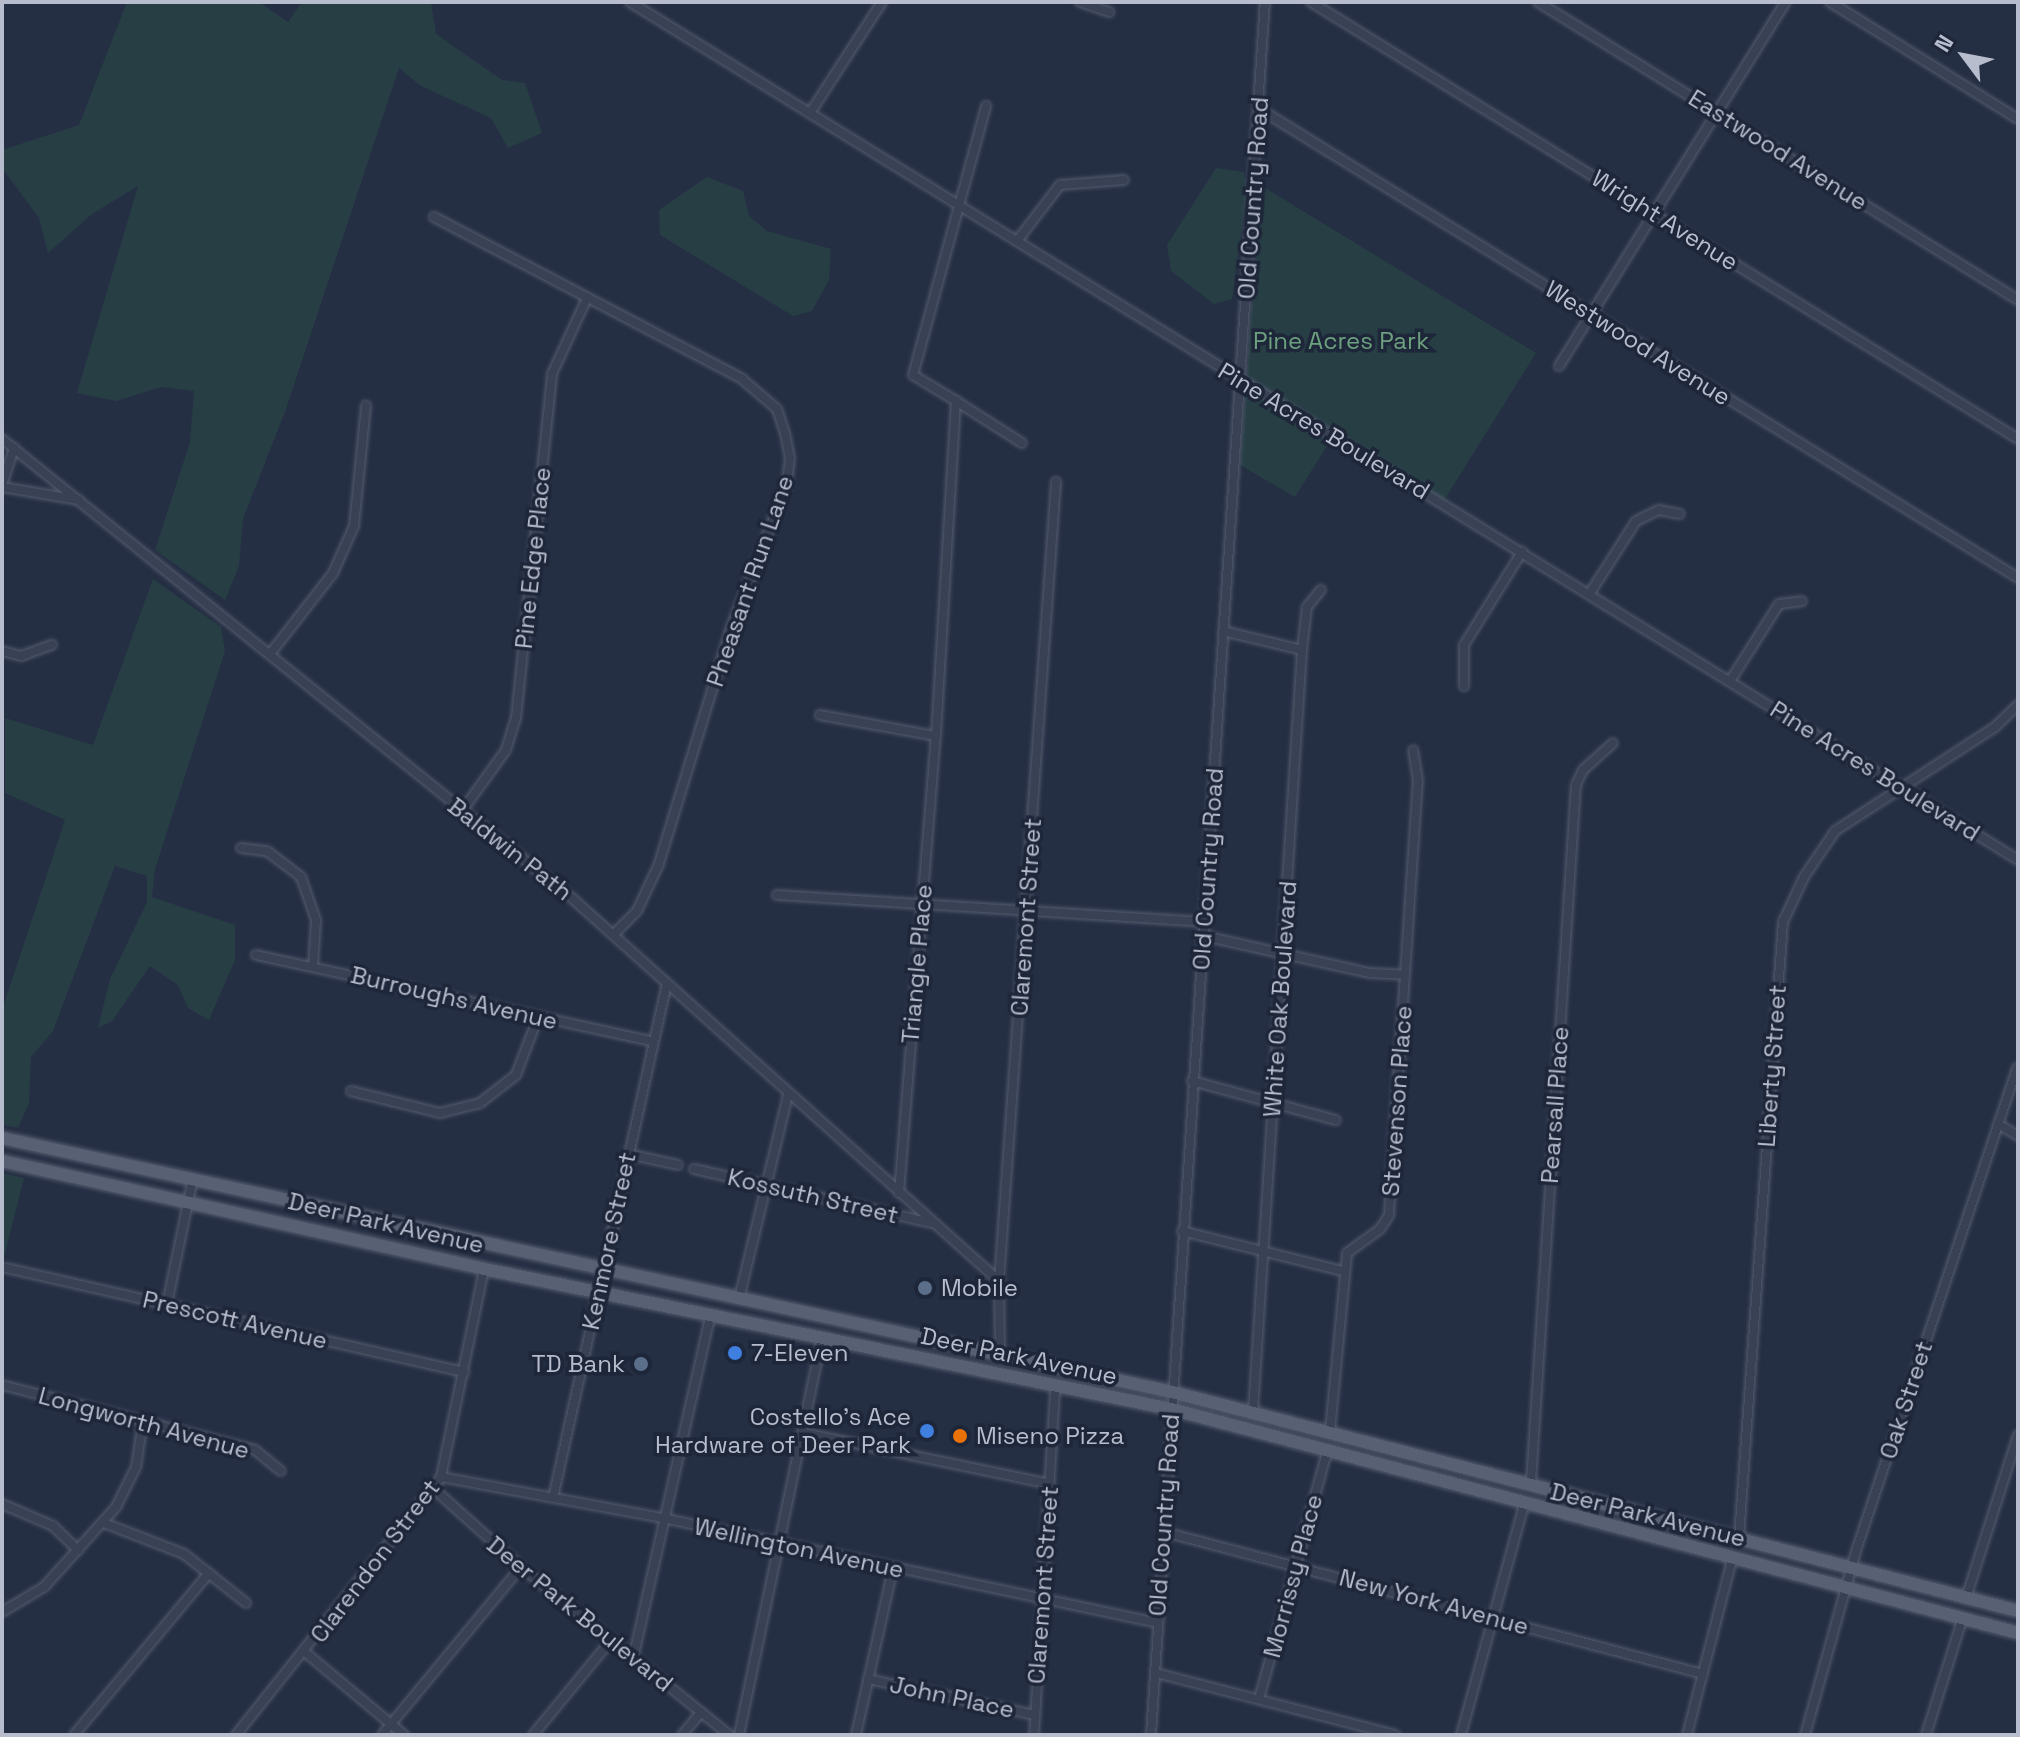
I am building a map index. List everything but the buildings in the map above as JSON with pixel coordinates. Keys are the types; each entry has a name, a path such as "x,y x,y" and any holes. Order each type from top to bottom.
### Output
{"main road":[{"name":"Deer Park Avenue","path":"2,1138 739,1299 1000,1352 1172,1392 1531,1482 2018,1611"},
{"name":"Deer Park Avenue","path":"2,1161 188,1200 484,1269 1055,1388 1171,1409 1524,1505 1732,1560 1850,1586 2018,1633"}],"street":[{"name":"Pine Acres Boulevard","path":"630,2 2018,860"},
{"path":"810,113 882,2"},
{"path":"1080,2 1109,12"},
{"name":"Old Country Road","path":"1151,1735 1265,2"},
{"name":"Wright Avenue","path":"1311,2 2018,439"},
{"name":"Eastwood Avenue","path":"1538,2 2018,300"},
{"path":"1559,366 1786,2"},
{"path":"1830,2 2018,119"},
{"path":"986,106 913,375 1022,443"},
{"name":"Westwood Avenue","path":"1258,108 2018,578"},
{"path":"1017,241 1060,185 1124,180"},
{"name":"Pheasant Run Lane","path":"434,217 763,394 777,409 790,458 787,484 731,628 659,864 643,902 614,934"},
{"name":"Pine Edge Place","path":"462,811 506,750 516,718 552,374 587,298"},
{"name":"Triangle Place","path":"899,1193 936,736 956,401"},
{"path":"270,654 333,573 354,526 366,406"},
{"name":"Baldwin Path","path":"2,439 614,934 788,1095 999,1281"},
{"path":"14,448 2,486 79,500"},
{"name":"Claremont Street","path":"1000,1352 999,1281 1056,482"},
{"path":"1590,593 1636,521 1659,510 1680,514"},
{"path":"1464,686 1464,645 1522,552"},
{"name":"White Oak Boulevard","path":"1253,1412 1302,650 1307,607 1321,590"},
{"path":"1730,681 1779,604 1802,601"},
{"path":"1223,631 1302,650"},
{"path":"2,651 21,656 52,645"},
{"name":"Liberty Street","path":"1739,1537 1783,922 1804,877 1835,831 1995,727 2018,705"},
{"path":"820,715 936,736"},
{"name":"Pearsall Place","path":"1531,1482 1576,785 1583,770 1613,743"},
{"name":"Stevenson Place","path":"1342,1271 1347,1253 1380,1229 1389,1215 1418,781 1413,750"},
{"path":"241,848 267,851 301,877 316,920 313,966"},
{"path":"777,895 922,901 1205,922"},
{"path":"1204,936 1282,954 1405,975"},
{"name":"Burroughs Avenue","path":"256,955 651,1041"},
{"name":"Kenmore Street","path":"553,1498 651,1041 667,983"},
{"path":"351,1091 440,1113 480,1103 516,1075 538,1017"},
{"name":"Oak Street","path":"1805,1735 1854,1566 2017,1068"},
{"path":"1192,1081 1336,1120"},
{"path":"739,1299 788,1095"},
{"path":"1998,1124 2018,1136"},
{"path":"628,1154 678,1165"},
{"name":"Kossuth Street","path":"694,1169 931,1223"},
{"path":"167,1304 193,1179"},
{"path":"1182,1231 1342,1271 1330,1431"},
{"name":"Prescott Avenue","path":"6,1268 464,1372"},
{"name":"Clarendon Street","path":"236,1735 306,1653 441,1477 484,1269"},
{"path":"633,1659 711,1314"},
{"path":"739,1735 822,1338"},
{"name":"Longworth Avenue","path":"2,1385 255,1450 281,1471"},
{"name":"Claremont Street","path":"1034,1735 1055,1388"},
{"path":"2,1612 27,1601 104,1523 136,1467 143,1421"},
{"path":"804,1433 1050,1484"},
{"path":"1966,1598 2018,1435"},
{"name":"Morrissy Place","path":"1259,1699 1293,1566 1327,1452"},
{"name":"Wellington Avenue","path":"441,1477 667,1519 1158,1623"},
{"name":"Deer Park Boulevard","path":"434,1489 521,1567 729,1735"},
{"path":"2,1504 53,1526 78,1550"},
{"path":"1461,1735 1524,1505"},
{"path":"104,1523 184,1554 246,1603"},
{"name":"New York Avenue","path":"1164,1532 1703,1674"},
{"path":"1687,1735 1732,1560"},
{"path":"382,1735 521,1567"},
{"path":"856,1735 893,1568"},
{"path":"74,1735 209,1573"},
{"path":"1926,1735 1963,1617"},
{"path":"533,1735 611,1640"},
{"path":"306,1653 404,1735"},
{"path":"1156,1673 1395,1735"},
{"name":"John Place","path":"868,1679 1035,1715"},
{"path":"682,1735 701,1712"}],"green space":[{"path":"127,2 259,2 288,22 302,2 431,2 436,34 502,80 525,83 542,133 508,148 491,118 421,86 399,68 286,409 243,519 239,566 225,600 155,550 190,442 194,391 161,387 116,401 77,393 138,186 92,214 48,253 39,218 2,168 2,150 79,125"},
{"path":"1216,168 1244,172 1247,193 1232,299 1214,304 1171,271 1167,245"},
{"path":"707,177 743,191 749,216 767,231 831,249 829,280 812,311 793,316 660,235 659,210"},
{"name":"Pine Acres Park","path":"1260,185 1536,353 1443,502 1335,433 1295,497 1240,465"},
{"path":"153,579 221,627 225,651 155,869 152,897 235,925 235,960 209,1020 188,1008 178,985 150,966 112,1021 98,1028 110,979 147,902 147,876 115,866 53,1031 31,1057 29,1103 18,1128 2,1125 2,1010 65,820 5,793 5,718 93,745"},
{"path":"2,1173 24,1178 2,1265"}],"place":[{"name":"Mobile","path":"925,1288"},
{"name":"7-Eleven","path":"735,1353"},
{"name":"TD Bank","path":"641,1364"},
{"name":"Costello's Ace Hardware of Deer Park","path":"927,1431"},
{"name":"Miseno Pizza","path":"960,1436"}]}
